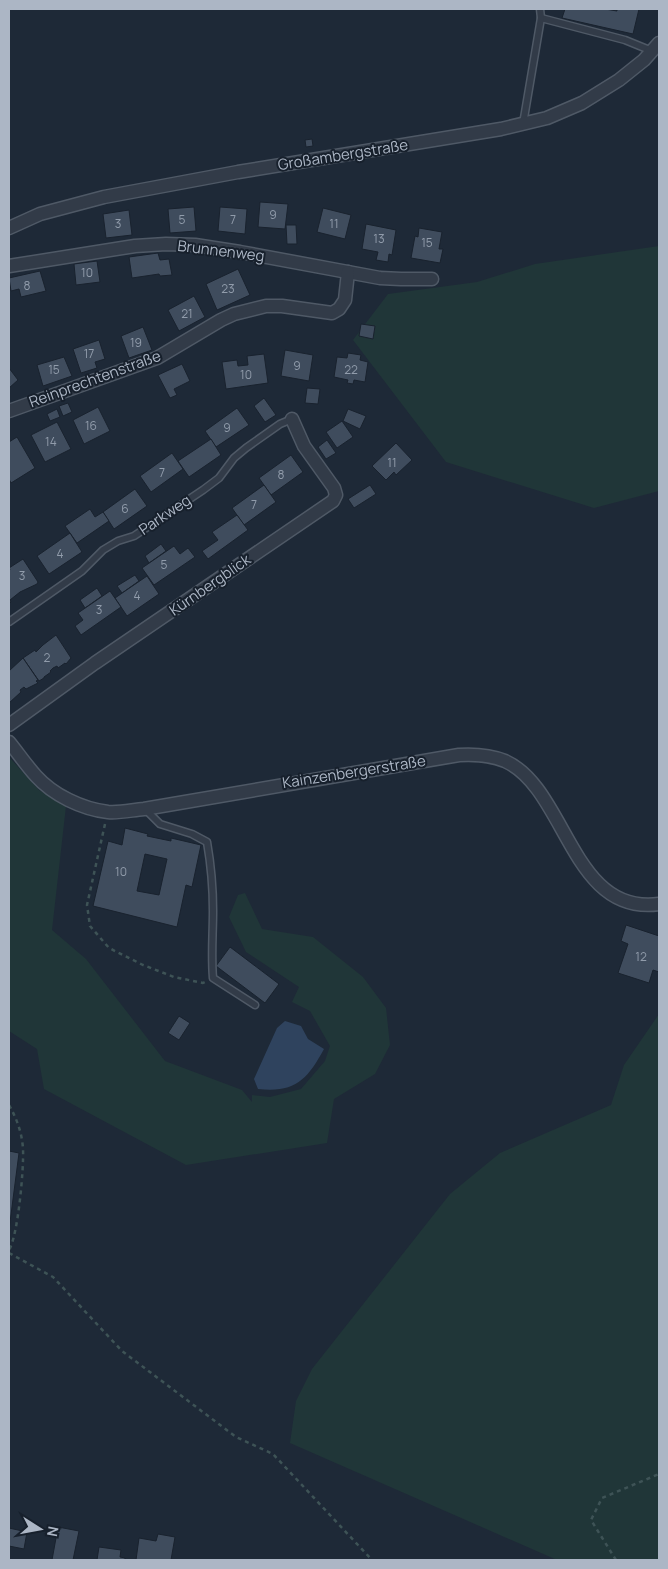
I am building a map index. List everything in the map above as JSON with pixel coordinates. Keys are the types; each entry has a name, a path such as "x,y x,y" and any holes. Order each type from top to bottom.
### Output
{"street":[{"name":"Großambergstraße","path":"9,228 40,214 104,197 523,124 547,118 582,103 619,80 656,48"},
{"name":"Brunnenweg","path":"9,266 135,246 166,244 213,248 401,280 432,279"},
{"name":"Reinprechtenstraße","path":"9,411 157,358 234,314 266,306 282,306 332,313 339,309 345,300 348,272"},
{"name":"Kürnbergblick","path":"9,725 95,663 333,501 336,495 334,488 304,446 292,419"},
{"name":"Kainzenbergerstraße","path":"9,742 37,777 54,791 71,802 108,812 144,809 420,761 476,754 492,757 516,767 535,785 582,862 600,885 610,893 630,902 643,905 659,904"}],"lane":[{"path":"523,124 541,18 540,9"},
{"path":"541,18 656,48"},
{"name":"Parkweg","path":"9,622 82,571 103,550 118,541 134,536 203,490 218,478 234,458 246,448 280,424 292,419"},
{"path":"144,809 160,824 192,834 207,842 211,866 213,902 211,956 213,978 255,1005"}],"path":[{"path":"108,812 87,905 90,926 109,948 143,965 174,978 203,983 213,978"},
{"path":"9,1105 20,1130 23,1150 15,1234 9,1252 53,1277 122,1351 236,1437 273,1454 372,1560"},
{"path":"616,1560 591,1520 598,1505 602,1498 659,1474"}],"green space":[{"path":"659,246 659,491 594,508 446,462 353,340 388,294 477,282 535,264"},
{"path":"9,757 39,790 66,806 52,930 86,959 165,1061 242,1090 252,1102 252,1095 270,1097 301,1089 325,1061 330,1046 310,1011 292,1002 299,987 246,952 229,917 238,895 245,893 262,929 313,937 363,977 386,1008 390,1045 375,1074 334,1099 327,1143 186,1165 44,1089 37,1049 9,1031"},
{"path":"659,1014 659,1560 557,1560 290,1443 296,1401 312,1369 450,1194 500,1153 611,1105 624,1065"}],"water":[{"path":"285,1021 301,1026 308,1039 324,1049 312,1069 298,1082 282,1089 258,1089 254,1079 277,1028"}],"building":[{"path":"565,9 605,9 617,11 617,9 639,9 633,34 562,18"},
{"path":"312,139 313,146 306,147 305,140"},
{"path":"260,202 288,204 285,229 258,227"},
{"path":"194,207 196,231 170,233 168,209"},
{"path":"220,207 247,209 245,234 218,231"},
{"path":"323,208 351,215 345,239 317,232"},
{"path":"129,210 132,235 106,238 103,214"},
{"path":"366,224 396,230 392,255 389,254 388,262 376,260 378,252 362,249"},
{"path":"286,225 296,225 297,244 287,244"},
{"path":"419,228 442,232 439,249 443,249 440,263 411,258 415,236 418,237"},
{"path":"158,253 160,260 169,259 172,275 160,276 159,274 132,278 129,257"},
{"path":"97,261 100,282 76,285 74,264"},
{"path":"238,269 250,295 217,310 206,284"},
{"path":"40,271 46,291 21,297 19,289 11,291 9,278"},
{"path":"194,296 205,317 179,331 168,310"},
{"path":"361,324 375,326 373,339 359,336"},
{"path":"143,327 152,350 129,358 121,336"},
{"path":"99,340 105,359 95,362 97,368 81,373 73,349"},
{"path":"285,350 313,355 309,381 281,376"},
{"path":"348,353 361,355 360,360 368,362 365,382 354,380 353,384 347,383 348,380 334,377 337,357 347,358"},
{"path":"264,354 268,383 226,389 222,362 237,360 238,366 248,365 247,356"},
{"path":"64,357 72,376 43,386 37,365"},
{"path":"182,364 190,381 174,389 177,395 170,398 158,375"},
{"path":"9,368 18,380 9,388"},
{"path":"307,388 320,389 318,404 305,403"},
{"path":"264,398 276,415 265,422 254,406"},
{"path":"68,403 72,412 63,416 59,406"},
{"path":"98,407 110,431 84,444 73,420"},
{"path":"237,408 249,425 216,447 205,431"},
{"path":"57,409 60,417 50,421 47,414"},
{"path":"348,409 366,416 360,429 343,421"},
{"path":"342,421 353,437 337,448 326,432"},
{"path":"57,422 71,449 45,462 31,435"},
{"path":"17,437 35,468 11,483 9,479 9,442"},
{"path":"211,439 221,455 189,477 178,461"},
{"path":"327,440 336,453 326,459 318,447"},
{"path":"396,443 412,460 396,475 394,472 386,480 372,466"},
{"path":"172,453 183,469 151,492 140,476"},
{"path":"291,455 303,472 271,495 259,478"},
{"path":"264,485 276,502 244,525 232,508"},
{"path":"370,485 376,494 354,508 348,499"},
{"path":"135,489 147,506 114,529 103,512"},
{"path":"90,509 95,517 103,512 109,521 77,543 65,526"},
{"path":"237,515 248,530 208,559 202,551 218,540 212,532"},
{"path":"70,533 82,552 49,574 37,556"},
{"path":"161,544 166,551 149,563 145,556"},
{"path":"174,546 180,554 188,548 195,557 154,585 142,568"},
{"path":"23,559 38,582 20,592 10,600 9,604 9,568"},
{"path":"135,575 139,581 122,593 117,586"},
{"path":"147,576 159,594 127,616 115,598"},
{"path":"97,588 102,596 85,608 80,600"},
{"path":"110,591 121,607 81,635 75,626 83,620 78,613"},
{"path":"56,635 71,658 66,664 53,668 51,672 39,681 23,658 35,650 36,652"},
{"path":"23,658 38,680 36,681 38,683 26,689 24,687 9,703 9,671"},
{"path":"125,828 148,834 147,836 171,841 171,838 201,845 192,887 186,885 177,927 93,906 108,841 122,845","holes":["145,854 167,859 159,895 137,891"]},
{"path":"626,925 659,936 659,972 653,970 649,983 618,973 628,944 621,941"},
{"path":"230,947 279,984 265,1003 216,966"},
{"path":"179,1016 190,1023 179,1040 168,1033"},
{"path":"9,1151 19,1153 9,1230"},
{"path":"58,1527 79,1531 73,1560 52,1560"},
{"path":"9,1528 27,1532 24,1549 9,1546"},
{"path":"158,1534 175,1537 171,1560 136,1560 139,1538 156,1541"},
{"path":"99,1547 121,1550 120,1557 125,1558 125,1560 97,1560"}]}
